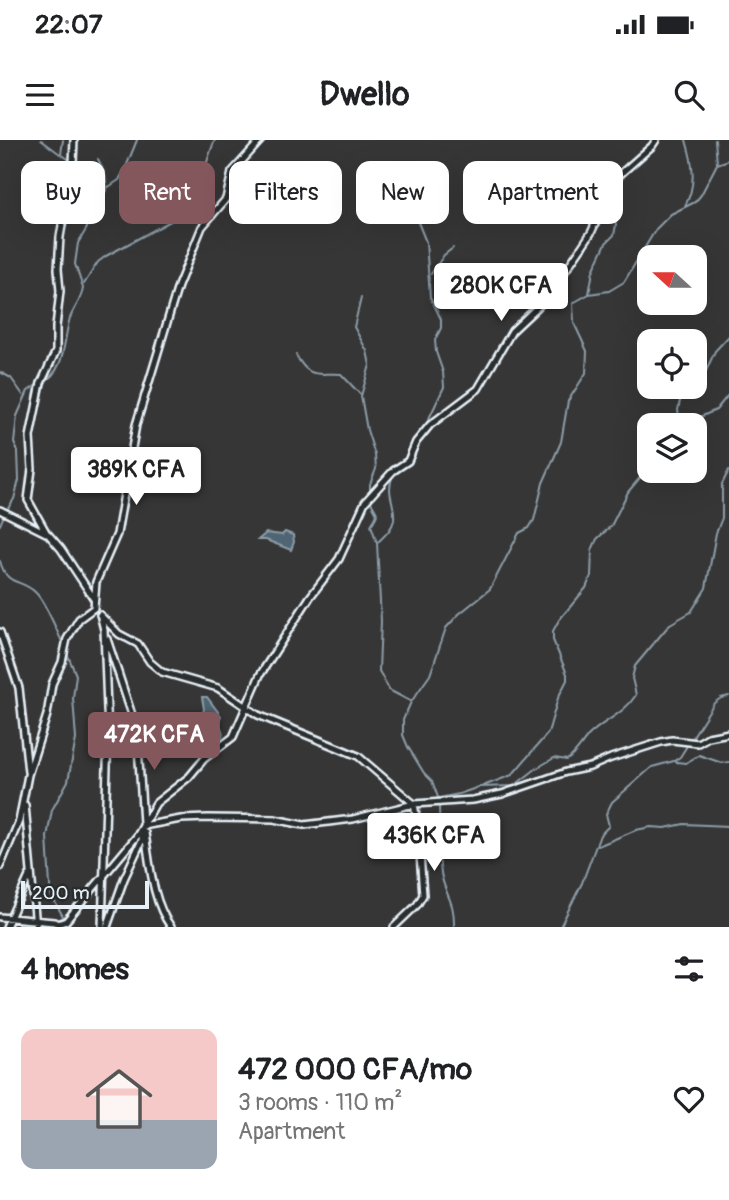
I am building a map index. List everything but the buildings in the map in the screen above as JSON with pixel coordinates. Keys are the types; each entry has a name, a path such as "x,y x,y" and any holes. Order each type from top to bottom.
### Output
{"street":[{"path":"74,140 73,163 60,237 60,291 55,351 41,383 30,436 32,469 28,500 96,603 137,730 143,826 151,874 166,920 171,927"},
{"path":"0,867 19,821 28,775 41,740 52,684 62,662 67,639 79,619 92,610 96,603 96,582 117,534 136,425 178,286 202,227 226,199 232,172 261,140"},
{"path":"0,917 60,926 85,901 143,826 156,803 189,777 204,759 233,737 260,675 310,597 339,559 365,502 393,471 408,461 416,442 430,425 478,389 512,331 546,299 581,248 617,178 656,140"},
{"path":"0,510 48,534"},
{"path":"100,615 112,629 138,644 150,662 162,672 218,688 245,708 358,756 414,804 423,895 418,905 394,927"},
{"path":"104,630 108,735 105,927"},
{"path":"0,632 19,688 28,775"},
{"path":"143,826 181,819 208,818 274,819 304,825 353,819 414,804 473,800 502,794 566,772 590,768 661,741 698,743 708,737 729,733"},
{"path":"24,798 36,924"},
{"path":"105,927 142,840 143,826"},
{"path":"6,927 30,873"}],"water":[{"path":"285,532 293,535 291,550 266,540 258,540 266,533 282,535"},
{"path":"202,697 207,697 221,716 218,723 222,731 219,743 196,740 193,733 195,728 199,727 204,709"}],"waterway":[{"path":"41,140 60,154"},
{"path":"63,140 61,154 71,161"},
{"path":"89,226 107,188 119,180 137,140"},
{"path":"84,284 98,262 106,256 178,217 186,209 197,191 215,140"},
{"path":"685,206 693,173 686,140"},
{"path":"715,140 717,163"},
{"path":"98,159 105,174 107,188"},
{"path":"439,800 432,781 408,747 403,735 403,720 411,702 430,675 446,628 490,589 519,533 529,528 534,520 543,483 561,442 568,401 586,373 587,351 574,323 573,303 589,294 609,291 624,282 656,229 671,214 695,202 717,164 729,160"},
{"path":"43,382 60,363 70,318 80,300 83,288 75,264 78,243 87,224"},
{"path":"419,224 426,242 430,297 441,319 441,328 435,340 444,387 424,429"},
{"path":"589,294 593,271 606,243 614,235 616,224"},
{"path":"431,274 444,255 453,248"},
{"path":"361,298 354,327 367,351 370,365 361,396 375,455 376,469 370,484 370,494"},
{"path":"707,369 715,351 729,336"},
{"path":"296,355 311,372 341,374 360,394"},
{"path":"0,372 11,378 23,395"},
{"path":"7,510 14,499 19,480 18,452 14,443 17,416 28,391 38,384"},
{"path":"707,414 716,410 729,394"},
{"path":"678,413 680,399"},
{"path":"397,471 410,463 418,444"},
{"path":"439,798 479,787 514,786 554,758 567,760 589,735 631,702 636,695 632,678 635,666 670,624 691,612 706,588 716,533 722,518 722,484 729,470"},
{"path":"393,475 390,493 394,520 377,543 381,621 379,671 389,690 410,701"},
{"path":"483,786 512,775 548,733 558,698 567,680 553,640 553,631 586,588 591,576 592,550 597,539 611,526 628,492 637,481"},
{"path":"370,499 377,514 371,525 377,543"},
{"path":"0,525 4,515"},
{"path":"0,561 10,579 29,588 39,597 64,646"},
{"path":"64,918 52,897 47,837 52,810 68,781 76,739 73,698 76,675 66,651"},
{"path":"560,927 582,883 600,835 609,826 606,814 612,802 652,767 680,757 714,703 729,696"},
{"path":"676,762 686,763 699,755 722,763 729,762"},
{"path":"439,805 440,865 453,910 454,927"},
{"path":"598,846 636,830 651,827 665,828 684,824 729,826"},
{"path":"67,922 71,927"}]}
